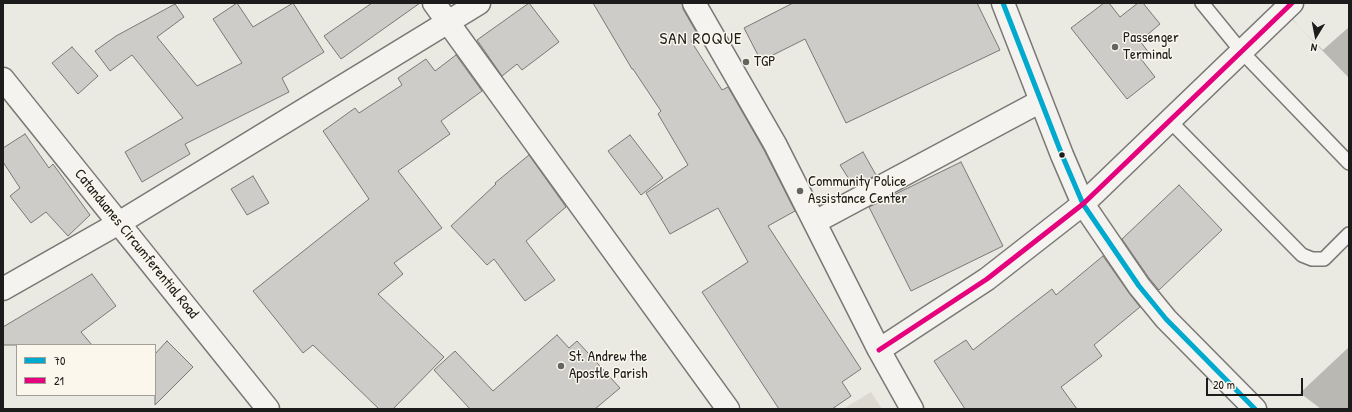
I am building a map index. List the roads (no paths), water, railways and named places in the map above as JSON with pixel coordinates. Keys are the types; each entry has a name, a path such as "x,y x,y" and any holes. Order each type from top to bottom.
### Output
{"street":[{"path":"434,3 728,409"},
{"path":"3,289 119,223 479,3"},
{"path":"694,3 775,144 879,350 912,409"},
{"path":"1003,3 1062,155 1084,204 1139,286 1166,319 1255,409"},
{"path":"879,350 987,279 1084,204 1292,3"},
{"name":"Catanduanes Circumferential Road","path":"3,79 268,409"},
{"path":"815,222 1041,101"}],"lane":[{"path":"1202,3 1242,52 1349,163"},
{"path":"1170,121 1302,255 1312,259 1324,259 1349,234"}],"place":[{"name":"Passenger Terminal","path":"1115,47"},
{"name":"TGP","path":"746,62"},
{"name":"Community Police Assistance Center","path":"800,191"},
{"name":"St. Andrew the Apostle Parish","path":"561,366"}],"district":[{"name":"SAN ROQUE","path":"701,39"}]}
